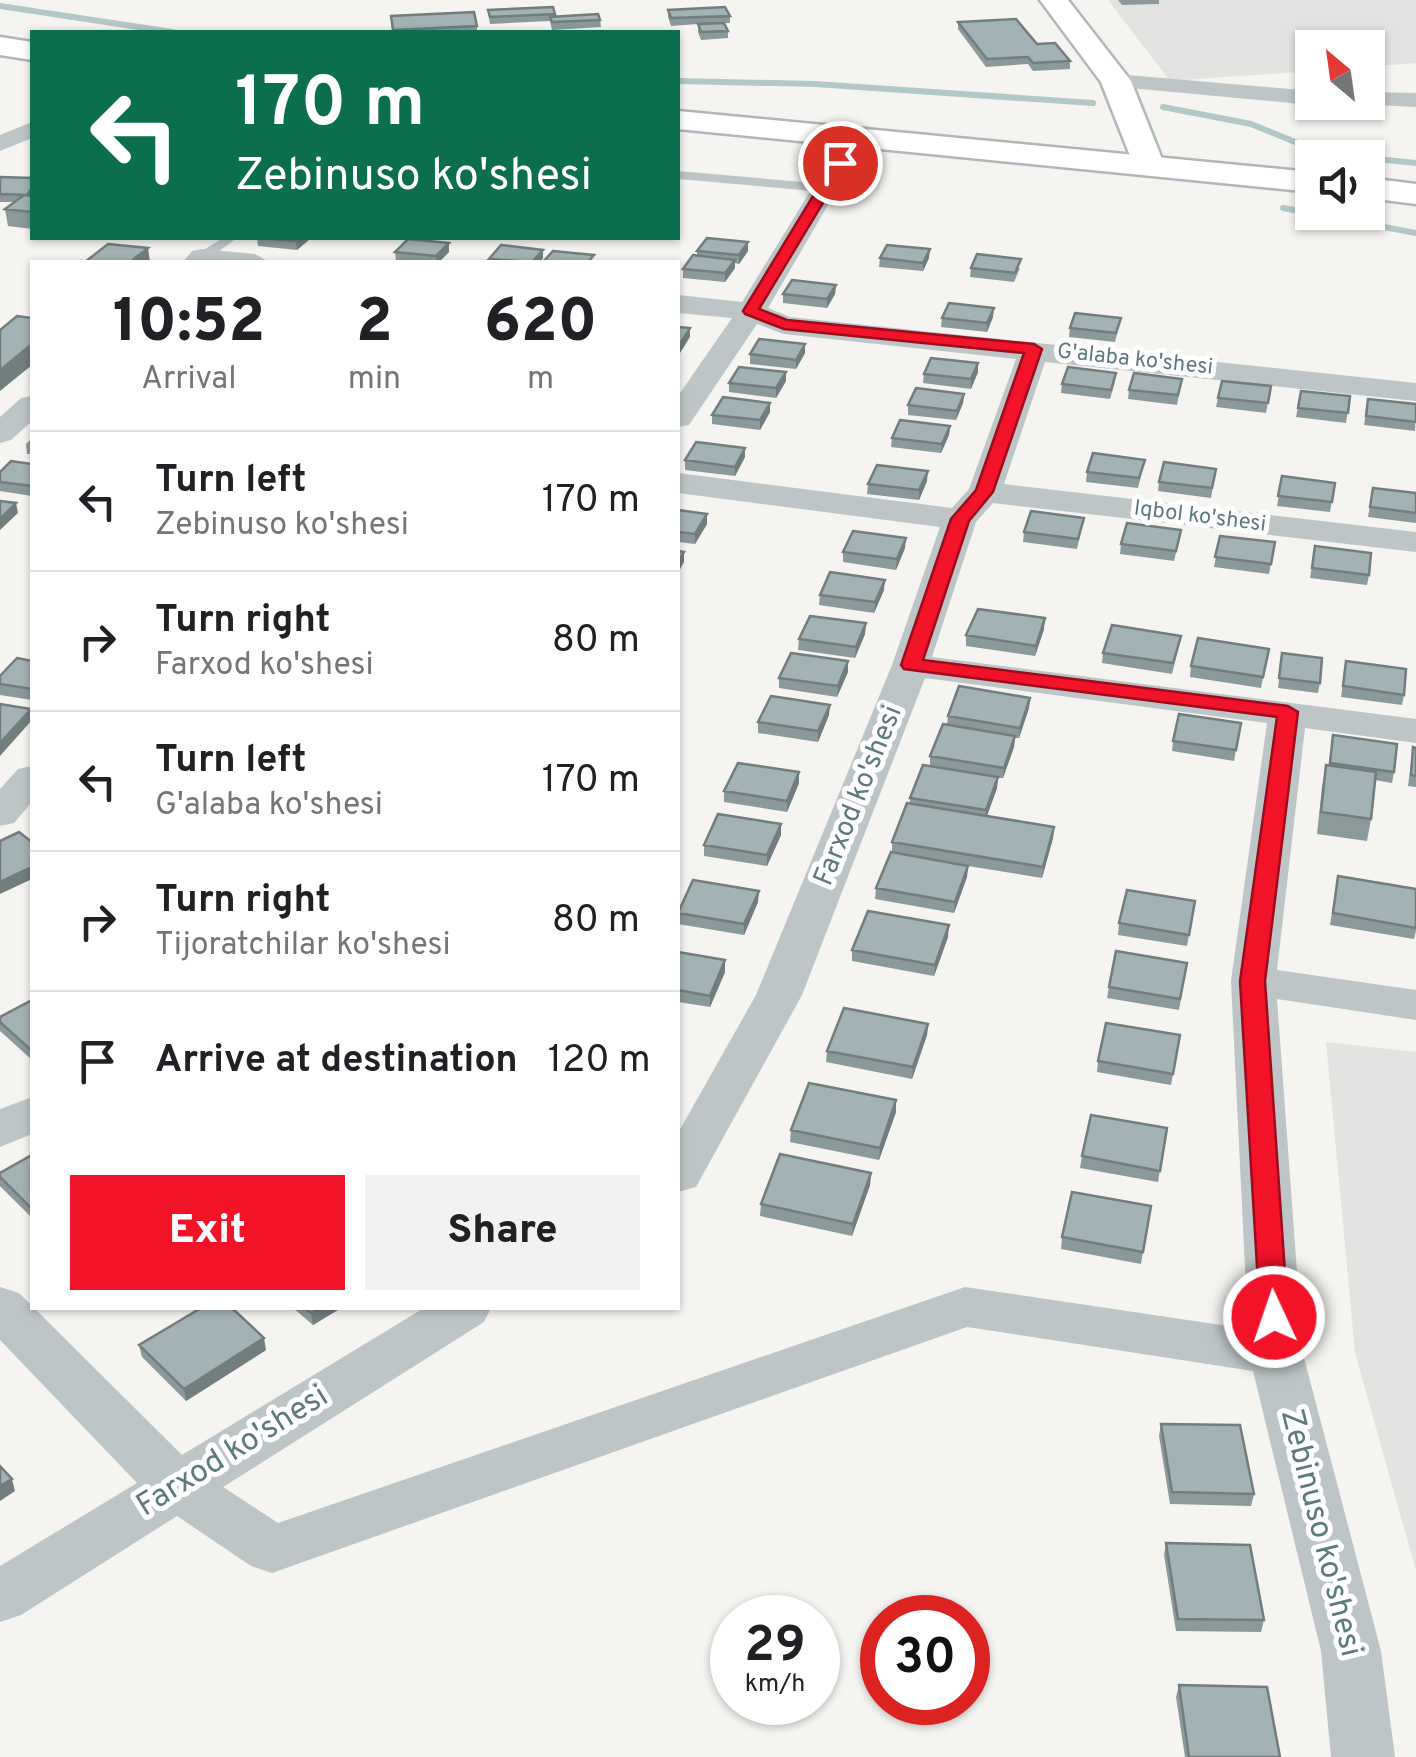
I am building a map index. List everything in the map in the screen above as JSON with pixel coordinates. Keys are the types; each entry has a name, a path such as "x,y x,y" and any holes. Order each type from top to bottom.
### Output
{"main road":[{"path":"1054,0 1116,81 1148,164"},
{"path":"0,46 30,51"},
{"path":"680,120 1295,180"},
{"path":"1385,190 1416,194"}],"street":[{"path":"1116,81 1295,97"},
{"path":"1385,99 1416,100"},
{"path":"0,144 30,130"},
{"path":"680,415 750,311 855,138"},
{"name":"G'alaba ko'shesi","path":"680,304 750,311 784,325 1416,392"},
{"name":"Farxod ko'shesi","path":"680,1172 779,995 1034,349"},
{"path":"0,433 30,407"},
{"path":"680,483 972,506"},
{"name":"Iqbol ko'shesi","path":"972,506 1416,542"},
{"path":"911,665 1416,731"},
{"name":"Zebinuso ko'shesi","path":"1288,712 1252,981 1276,1354 1351,1651 1362,1757"},
{"path":"0,814 30,780"},
{"path":"1252,981 1416,1004"},
{"path":"0,1130 30,1114"},
{"path":"0,1308 176,1487 272,1549 964,1307 1276,1354"},
{"name":"Farxod ko'shesi","path":"0,1597 462,1310"}],"lane":[{"path":"680,175 825,188"},
{"path":"200,260 228,240"}],"shaded area":[{"path":"1108,0 1416,0 1416,63 1385,66 1385,30 1295,30 1295,72 1170,81"},
{"path":"1326,1042 1416,1052 1416,1571 1355,1353"}],"building":[{"path":"553,7 555,14 490,17 488,10"},
{"path":"725,7 730,16 671,18 668,10"},
{"path":"474,12 477,26 393,30 391,16"},
{"path":"598,14 600,20 552,22 550,17"},
{"path":"1016,19 1037,44 1055,43 1070,61 987,59 958,22"},
{"path":"724,23 728,31 701,32 698,24"},
{"path":"0,177 30,178 27,195 0,194"},
{"path":"24,195 30,196 30,212 5,209"},
{"path":"707,238 748,242 739,255 697,251"},
{"path":"407,240 449,243 436,256 395,252"},
{"path":"108,244 148,248 133,260 88,260"},
{"path":"501,245 543,250 534,260 489,259"},
{"path":"887,245 930,249 923,263 880,258"},
{"path":"553,251 594,255 590,260 545,260"},
{"path":"977,254 1021,259 1015,273 971,268"},
{"path":"693,255 735,260 725,273 683,269"},
{"path":"792,280 836,285 827,299 783,294"},
{"path":"949,303 994,308 987,323 942,318"},
{"path":"1075,313 1121,318 1116,333 1070,328"},
{"path":"17,316 30,318 30,346 0,370 0,330"},
{"path":"680,327 690,328 680,344"},
{"path":"759,339 805,344 796,360 750,354"},
{"path":"931,358 978,363 971,379 924,374"},
{"path":"739,367 786,372 776,388 729,383"},
{"path":"1068,367 1116,373 1111,390 1062,384"},
{"path":"1134,373 1182,379 1178,395 1129,390"},
{"path":"1222,381 1271,386 1268,403 1218,398"},
{"path":"916,388 964,394 957,411 908,405"},
{"path":"1301,391 1350,396 1348,413 1298,408"},
{"path":"723,397 770,403 760,420 712,415"},
{"path":"1368,399 1416,404 1416,422 1366,416"},
{"path":"900,420 950,426 942,444 892,438"},
{"path":"696,442 745,448 735,467 685,460"},
{"path":"1093,453 1145,460 1139,478 1087,472"},
{"path":"11,461 30,464 30,486 0,482 0,472"},
{"path":"1164,462 1216,469 1212,488 1159,482"},
{"path":"877,465 928,471 919,490 868,484"},
{"path":"1282,476 1335,483 1332,502 1278,496"},
{"path":"1373,488 1416,493 1416,513 1370,507"},
{"path":"0,501 16,503 0,519"},
{"path":"680,510 707,514 695,534 680,532"},
{"path":"1031,511 1084,518 1078,539 1024,532"},
{"path":"1127,523 1181,530 1176,551 1121,544"},
{"path":"853,531 906,538 897,559 843,552"},
{"path":"1220,536 1275,542 1271,564 1215,557"},
{"path":"1315,546 1371,553 1369,575 1312,568"},
{"path":"830,572 885,580 875,602 820,595"},
{"path":"978,609 1045,618 1036,646 966,635"},
{"path":"810,616 866,623 856,647 799,639"},
{"path":"1112,625 1181,636 1173,663 1103,653"},
{"path":"1198,638 1269,649 1263,677 1191,666"},
{"path":"791,653 848,661 838,686 779,678"},
{"path":"1282,653 1322,658 1320,683 1279,678"},
{"path":"17,658 30,661 30,689 0,684 0,676"},
{"path":"1346,661 1406,669 1404,695 1343,686"},
{"path":"959,686 1030,698 1020,728 948,716"},
{"path":"771,696 830,705 818,731 758,722"},
{"path":"0,704 30,709 30,710 0,743"},
{"path":"1179,714 1241,723 1236,750 1173,741"},
{"path":"943,724 1015,736 1004,768 930,756"},
{"path":"1333,735 1397,744 1394,772 1330,763"},
{"path":"1413,747 1416,748 1416,776 1411,775"},
{"path":"738,763 799,772 787,801 724,791"},
{"path":"923,765 998,777 986,810 910,798"},
{"path":"1326,765 1376,772 1371,819 1321,812"},
{"path":"907,803 1054,827 1043,867 892,842"},
{"path":"718,814 781,824 767,855 704,845"},
{"path":"19,832 30,840 30,868 0,882 0,841"},
{"path":"891,852 968,866 955,902 876,888"},
{"path":"1338,876 1416,889 1416,928 1333,913"},
{"path":"693,880 759,891 744,924 680,913"},
{"path":"1127,890 1195,901 1189,935 1119,923"},
{"path":"868,911 949,925 935,965 852,950"},
{"path":"1116,951 1187,963 1180,999 1109,987"},
{"path":"680,952 725,960 710,996 680,990"},
{"path":"30,1001 30,1049 0,1022 0,1017"},
{"path":"844,1008 928,1024 913,1067 827,1051"},
{"path":"1106,1023 1180,1035 1173,1074 1098,1061"},
{"path":"809,1083 896,1100 880,1148 791,1130"},
{"path":"1091,1115 1167,1128 1160,1171 1082,1156"},
{"path":"780,1154 871,1173 853,1224 761,1204"},
{"path":"30,1156 30,1207 0,1177 0,1173"},
{"path":"1072,1192 1151,1206 1143,1252 1062,1237"},
{"path":"198,1310 234,1310 264,1338 184,1389 139,1345"},
{"path":"1161,1424 1240,1425 1254,1494 1172,1492"},
{"path":"0,1466 12,1479 0,1486"},
{"path":"1166,1543 1250,1545 1264,1620 1178,1619"},
{"path":"1179,1685 1267,1687 1280,1757 1189,1757"}],"waterway":[{"path":"0,6 159,30"},
{"path":"680,81 815,84 1093,103"},
{"path":"1163,107 1251,124 1295,142"},
{"path":"1385,160 1416,163"},
{"path":"1283,208 1416,233"}],"route":[{"path":"840,163 750,311 784,325 1034,349 984,492 960,519 911,665 1288,712 1252,981 1274,1317"}]}
